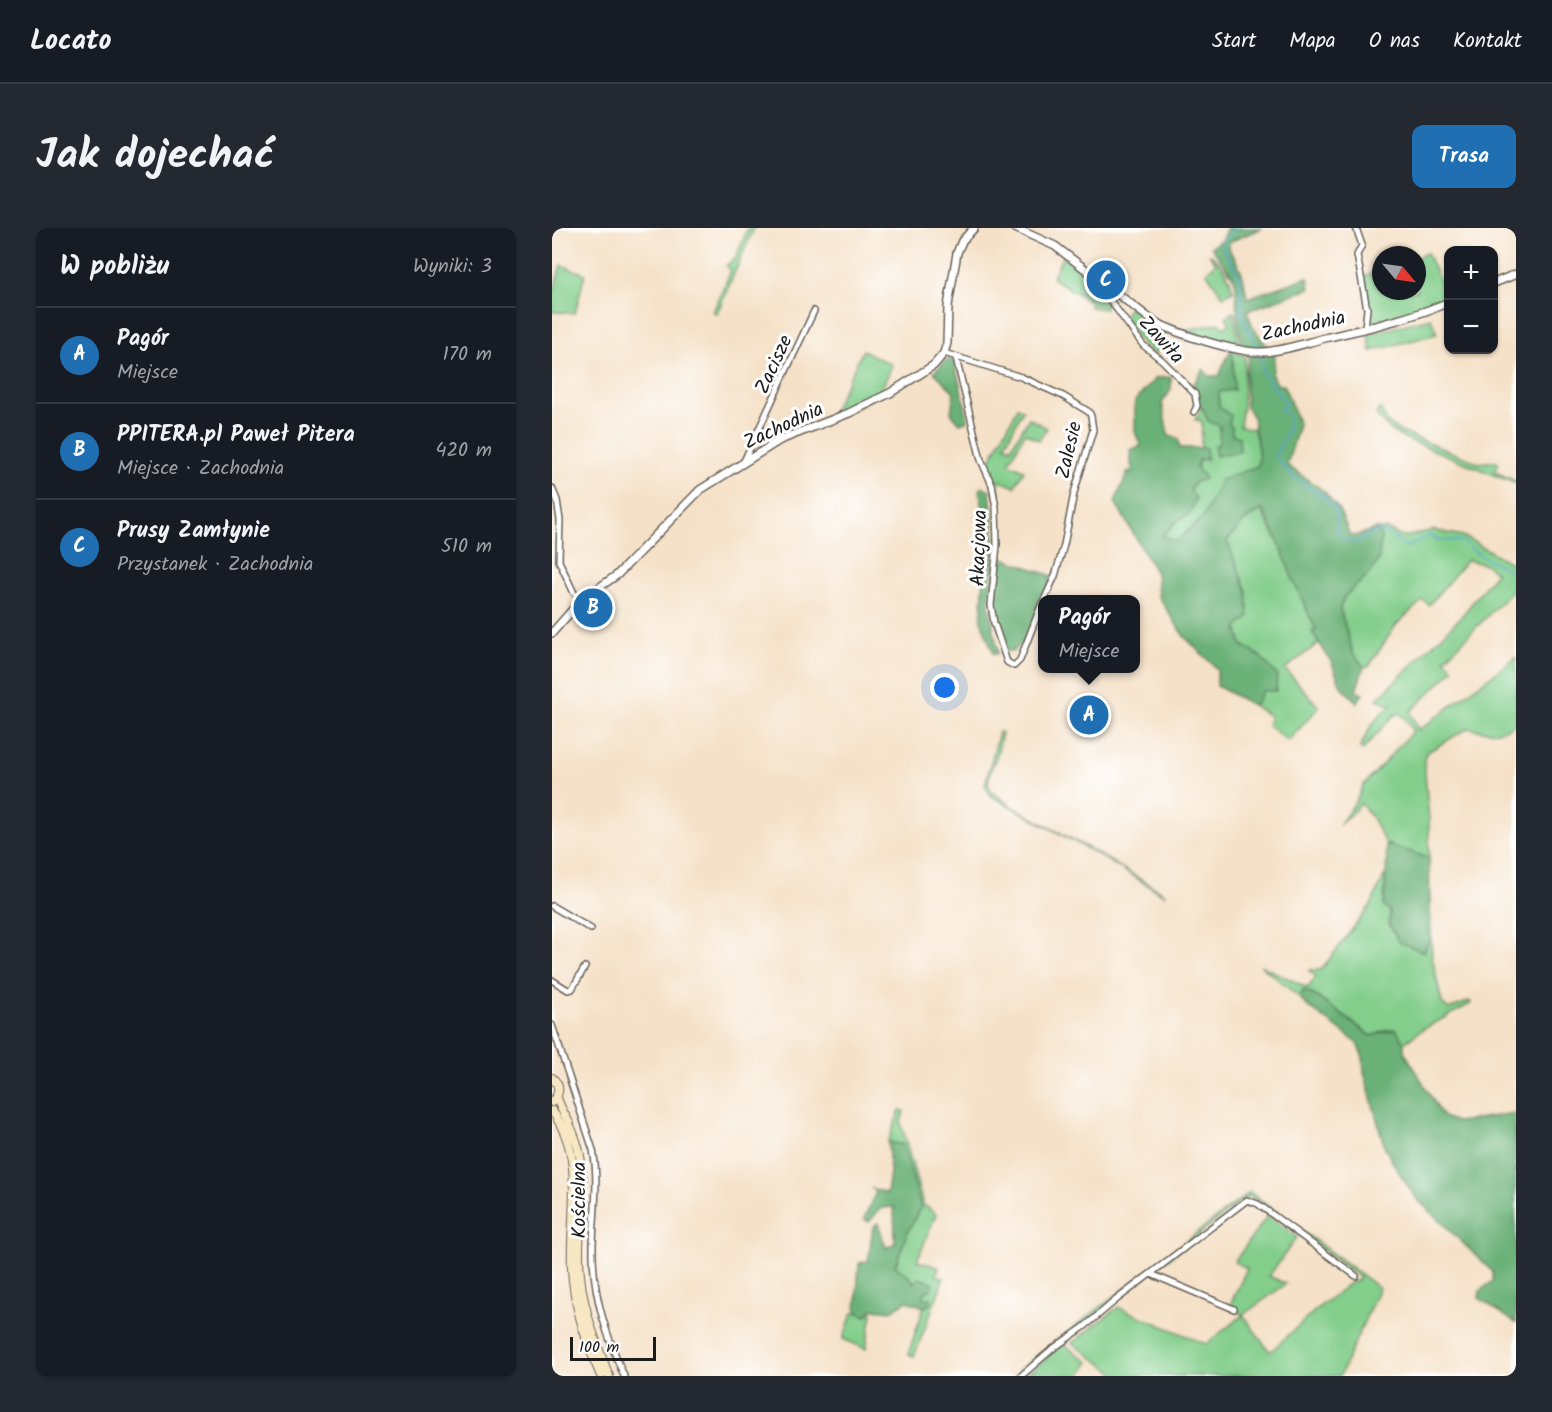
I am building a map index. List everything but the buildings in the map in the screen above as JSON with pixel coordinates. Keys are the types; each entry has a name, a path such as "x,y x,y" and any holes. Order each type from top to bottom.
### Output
{"main road":[{"path":"552,1078 558,1086 554,1099 572,1130 580,1156 582,1191 579,1253 582,1291 589,1322 609,1376"},
{"path":"552,1111 571,1151 574,1178 572,1250 574,1290 581,1324 601,1376"}],"street":[{"path":"956,358 944,353 947,343 948,306 954,266 962,242 974,228"},
{"name":"Zachodnia","path":"1015,228 1055,246 1153,321 1170,330 1217,344 1258,352 1365,328 1444,304"},
{"path":"1356,228 1362,245 1357,255 1367,309 1365,328"},
{"path":"1498,282 1516,274"},
{"name":"Zawiła","path":"1104,283 1104,292 1143,345 1195,394 1197,405 1194,412"},
{"name":"Zacisze","path":"744,461 814,311"},
{"name":"Zachodnia","path":"552,633 580,600 617,575 700,490 780,440 849,413 890,393 934,365 944,353"},
{"name":"Zalesie","path":"956,358 1021,377 1063,396 1089,412 1091,416 1093,430 1074,493 1064,545 1055,576 1046,595"},
{"name":"Akacjowa","path":"956,358 981,460 992,485 996,508 997,545 991,605 994,623 1007,662 1014,666"},
{"path":"552,488 557,500 560,520 559,561 574,593 580,600"},
{"path":"552,557 559,555"},
{"name":"Zalesie","path":"1014,666 1020,660 1038,615"},
{"path":"552,906 591,929"},
{"path":"552,980 570,990 585,967"},
{"name":"Kościelna","path":"552,1025 593,1150 596,1170 593,1255 596,1294 603,1323 624,1376"},
{"path":"1021,1376 1242,1202 1249,1200 1258,1204 1356,1276"},
{"path":"1151,1274 1234,1310"}],"green space":[{"path":"748,228 754,228 717,313 713,312 731,270 726,266 736,257"},
{"path":"1227,228 1262,228 1229,242 1231,252 1242,272 1247,298 1308,277 1310,288 1247,311 1253,327 1268,348 1249,348 1242,344 1237,320 1234,278 1211,247 1221,240"},
{"path":"1426,253 1440,281 1444,280 1444,301 1370,324 1365,276 1372,273 1372,300 1426,300"},
{"path":"1209,254 1222,266 1232,286 1233,291 1223,296 1206,272 1216,263"},
{"path":"1063,256 1102,286 1106,297 1105,309 1090,307 1090,301 1052,278"},
{"path":"561,265 585,274 575,313 552,312 552,297"},
{"path":"1130,305 1167,332 1155,355 1143,345 1123,317"},
{"path":"1233,312 1239,342 1237,345 1170,327 1186,330 1219,323 1225,328 1230,323 1226,317"},
{"path":"1431,318 1437,334 1371,351 1368,334"},
{"path":"863,350 892,365 879,395 830,417"},
{"path":"1230,351 1233,352 1234,390 1219,392 1219,406 1231,416 1229,424 1232,427 1232,434 1239,437 1240,451 1216,456 1214,446 1219,444 1220,426 1208,421 1202,407 1198,407 1191,388 1203,369 1209,376 1219,376"},
{"path":"1233,352 1245,355 1240,426 1254,429 1259,456 1258,466 1221,480 1203,517 1177,541 1161,536 1179,519 1190,513 1190,490 1195,482 1199,459 1206,459 1206,448 1201,448 1202,421 1195,420 1202,407 1208,421 1220,426 1216,456 1232,434 1229,424 1231,416 1219,407 1219,392"},
{"path":"1275,355 1272,376 1278,385 1284,385 1299,425 1287,465 1324,491 1339,510 1350,535 1355,536 1376,529 1381,536 1379,558 1373,570 1344,597 1340,609 1353,653 1364,667 1356,691 1363,694 1357,702 1341,686 1331,661 1312,632 1316,630 1264,512 1261,510 1245,520 1227,541 1247,591 1249,617 1237,628 1242,645 1261,657 1277,675 1276,691 1262,691 1254,706 1217,686 1217,669 1183,635 1158,596 1156,573 1115,502 1128,471 1132,473 1130,450 1141,446 1135,432 1135,401 1156,378 1171,377 1171,390 1162,403 1168,435 1178,439 1180,448 1206,448 1207,459 1199,460 1196,466 1205,479 1195,482 1190,490 1196,498 1190,514 1179,519 1162,536 1177,541 1203,517 1221,480 1258,466 1259,456 1253,417 1246,407 1246,371 1249,356"},
{"path":"947,359 955,364 967,414 968,420 960,423 951,413 954,392 934,372"},
{"path":"1018,407 1023,410 1005,445 1011,448 1029,418 1047,428 1039,440 1025,433 1009,463 1024,470 1015,487 1000,481 998,485 1000,502 997,500 987,466"},
{"path":"1380,408 1388,423 1401,432 1479,463 1494,461 1498,463 1495,472 1516,481 1516,484 1399,436 1376,414"},
{"path":"983,487 990,490 995,545 989,604 998,653 994,654 981,621 986,545 983,507 979,491"},
{"path":"1261,510 1281,547 1316,630 1312,632 1319,643 1285,669 1319,707 1288,741 1267,725 1270,716 1254,706 1262,691 1261,657 1242,645 1237,628 1226,541 1245,520"},
{"path":"1376,529 1386,529 1404,537 1433,530 1463,536 1516,566 1516,587 1445,659 1454,669 1410,712 1419,730 1516,657 1516,723 1499,731 1468,728 1426,753 1424,760 1429,820 1429,858 1386,844 1371,816 1361,804 1339,825 1356,801 1363,786 1413,731 1399,713 1393,716 1363,750 1360,748 1372,724 1391,705 1377,699 1460,618 1496,573 1487,565 1467,560 1429,605 1423,600 1396,625 1369,666 1364,667 1353,653 1340,609 1344,597 1373,570 1379,558 1381,536"},
{"path":"998,556 1052,576 1044,595 1038,595 1038,611 1027,639 1013,651 1007,651 998,626 995,593"},
{"path":"999,732 1002,733 988,784 991,791 1011,806 1165,894 991,796 985,785"},
{"path":"1386,844 1429,858 1431,936 1424,952 1399,942 1389,924 1390,911 1384,906"},
{"path":"1385,874 1384,906 1390,911 1389,924 1424,952 1431,936 1432,957 1442,1003 1449,1009 1470,1001 1471,1004 1423,1029 1404,1043 1396,1029 1372,1036 1304,990 1299,997 1260,965 1308,988 1316,976 1309,970 1321,970 1371,905"},
{"path":"1304,990 1371,1036 1396,1029 1404,1043 1404,1051 1443,1117 1457,1122 1515,1113 1516,1323 1479,1298 1480,1291 1493,1281 1493,1272 1415,1197 1391,1160 1384,1145 1364,1072 1363,1057 1356,1042 1306,1005 1299,997"},
{"path":"900,1110 904,1111 901,1123 923,1204 936,1214 917,1261 939,1267 936,1275 944,1278 914,1357 908,1354 924,1307 932,1303 922,1300 926,1290 895,1267 907,1233 921,1207 903,1145 888,1142"},
{"path":"888,1142 903,1145 921,1207 907,1233 895,1266 908,1275 914,1283 919,1278 933,1283 923,1299 931,1298 932,1303 924,1307 907,1301 891,1311 873,1309 866,1316 856,1312 859,1263 868,1261 873,1227 878,1223 886,1248 895,1243 894,1207 881,1208 869,1222 864,1219 876,1192 871,1188 887,1193 890,1172"},
{"path":"1250,1192 1379,1288 1340,1376 1119,1376 1072,1343 1118,1307 1206,1344 1243,1315 1270,1352 1319,1307 1351,1282 1360,1278 1253,1198 1247,1197 1019,1376 1016,1376 1020,1369"},
{"path":"1268,1215 1297,1237 1269,1276 1286,1284 1243,1315 1230,1305 1247,1268 1234,1262"},
{"path":"873,1308 866,1349 843,1339 852,1314 856,1312 866,1316"},
{"path":"1063,1344 1089,1362 1080,1376 1025,1376"}],"waterway":[{"path":"1235,228 1222,243 1239,277 1242,315 1259,350"},
{"path":"1260,354 1263,372 1286,404 1280,410 1289,416 1288,430 1275,456 1293,477 1324,497 1336,510 1338,533 1346,540 1358,543 1372,533 1382,532 1407,547 1430,535 1439,540 1463,541 1488,559 1516,572"}],"place":[{"name":"Prusy Zamłynie","path":"1106,280"},
{"name":"PPITERA.pl Paweł Pitera","path":"593,608"},
{"name":"Pagór","path":"1089,715"}]}
